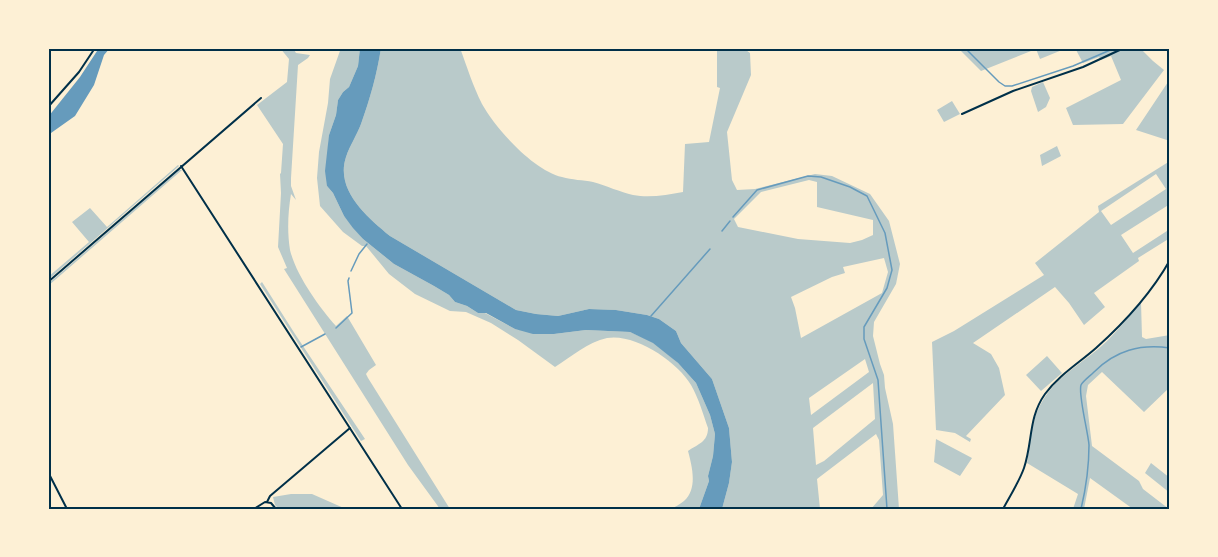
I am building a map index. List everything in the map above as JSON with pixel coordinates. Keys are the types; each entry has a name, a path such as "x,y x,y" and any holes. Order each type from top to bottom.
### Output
{"street":[{"path":"48,108 79,72 95,48"},
{"path":"962,114 1013,91 1083,67 1124,48"},
{"path":"48,282 261,98"},
{"path":"181,166 402,509"},
{"path":"1003,509 1024,468 1033,417 1045,394 1065,372 1095,349 1120,324 1170,260"},
{"path":"254,509 267,502 270,496 350,428"},
{"path":"48,472 67,509"},
{"path":"267,502 276,509"}],"shaded area":[{"path":"280,48 293,48 296,53 310,55 298,65 291,178 296,200 291,194 288,222 293,260 322,310 336,326 347,316 376,365 366,374 368,378 450,509 440,509 408,465 284,269 287,268 278,247 283,144 257,105 287,82 289,59"},
{"path":"341,48 360,48 358,66 349,87 338,100 329,135 327,186 344,216 363,239 394,264 449,295 455,302 478,313 485,313 515,329 554,334 586,330 630,332 653,342 663,350 696,383 710,415 715,434 709,481 699,509 671,509 684,501 691,490 693,477 688,451 704,440 708,428 691,385 685,376 666,359 655,351 630,340 607,338 586,346 555,367 491,323 466,312 450,311 415,294 389,274 366,246 362,246 343,232 320,206 317,178 319,152 330,79"},
{"path":"381,48 460,48 488,114 516,147 528,157 539,166 562,177 593,182 639,196 683,192 685,144 709,142 720,88 717,87 717,48 743,48 750,53 751,75 727,132 732,180 737,190 755,189 815,174 832,176 870,194 889,221 900,264 896,284 874,322 873,336 884,375 893,424 899,509 871,509 883,495 879,440 876,434 817,479 820,509 722,509 732,462 729,428 712,379 681,343 676,331 659,319 616,310 589,309 558,316 516,310 381,229 355,202 345,181 344,169 349,148 367,105","holes":["809,180 817,182 817,207 873,220 873,235 850,243 798,239 738,227 734,219 761,192","884,258 888,272 882,293 801,338 791,297 845,273 843,267","865,359 869,372 811,415 809,398","873,383 875,419 816,465 813,428"]},
{"path":"958,48 1067,48 1040,59 1036,49 981,71"},
{"path":"1075,48 1140,48 1164,70 1123,124 1073,125 1066,108 1121,80 1111,56 1101,60 1099,57 1083,63"},
{"path":"1170,79 1170,141 1136,130"},
{"path":"1043,82 1050,98 1046,107 1038,112 1031,91 1032,87"},
{"path":"952,101 960,114 944,122 937,110"},
{"path":"1057,146 1061,156 1042,166 1040,155"},
{"path":"1170,161 1170,204 1121,235 1133,253 1170,229 1170,238 1138,258 1139,261 1094,293 1105,307 1084,325 1055,287 973,343 991,354 999,368 1005,395 966,436 971,439 970,442 955,433 936,430 932,342 954,331 1044,275 1035,263 1099,212 1098,206","holes":["1156,174 1166,189 1111,225 1101,211"]},
{"path":"178,165 48,280 48,277 89,242 72,222 90,208 107,227"},
{"path":"179,170 182,170 48,286 48,284"},
{"path":"262,282 365,439 361,441 260,284"},
{"path":"1141,302 1142,337 1146,339 1170,335 1170,387 1144,412 1102,372 1088,385 1086,396 1092,446 1139,481 1143,489 1169,509 1133,509 1090,478 1084,509 1073,509 1078,494 1027,463 1035,418 1043,400 1059,380 1107,341"},
{"path":"1047,356 1062,373 1041,391 1026,375"},
{"path":"936,439 972,458 960,476 934,462"},
{"path":"1151,463 1170,478 1170,493 1145,473"},
{"path":"312,494 346,509 279,509 275,505 273,497"}],"water":[{"path":"99,48 110,48 104,55 94,85 75,116 51,133 48,132 48,117 80,77"},
{"path":"360,48 381,48 367,105 346,157 345,181 355,202 390,236 516,310 558,316 589,309 616,310 659,319 676,331 681,343 712,379 729,428 732,462 722,509 699,509 709,481 713,456 715,434 710,415 696,383 678,363 653,343 630,332 586,330 533,334 515,329 486,313 478,313 455,302 449,295 394,264 353,228 327,186 325,171 329,135 338,100 349,87 358,66"}],"waterway":[{"path":"965,48 1005,86 1012,86 1073,66 1115,48"},
{"path":"733,217 757,190 808,176 821,177 850,187 867,196 885,233 892,270 887,288 864,327 864,339 878,380 887,509"},
{"path":"722,231 730,221"},
{"path":"351,271 367,244"},
{"path":"651,316 710,249"},
{"path":"336,328 352,313 349,278"},
{"path":"301,347 325,334"},
{"path":"1081,509 1087,477 1089,445 1081,385 1102,364 1129,350 1149,347 1170,348"}]}
